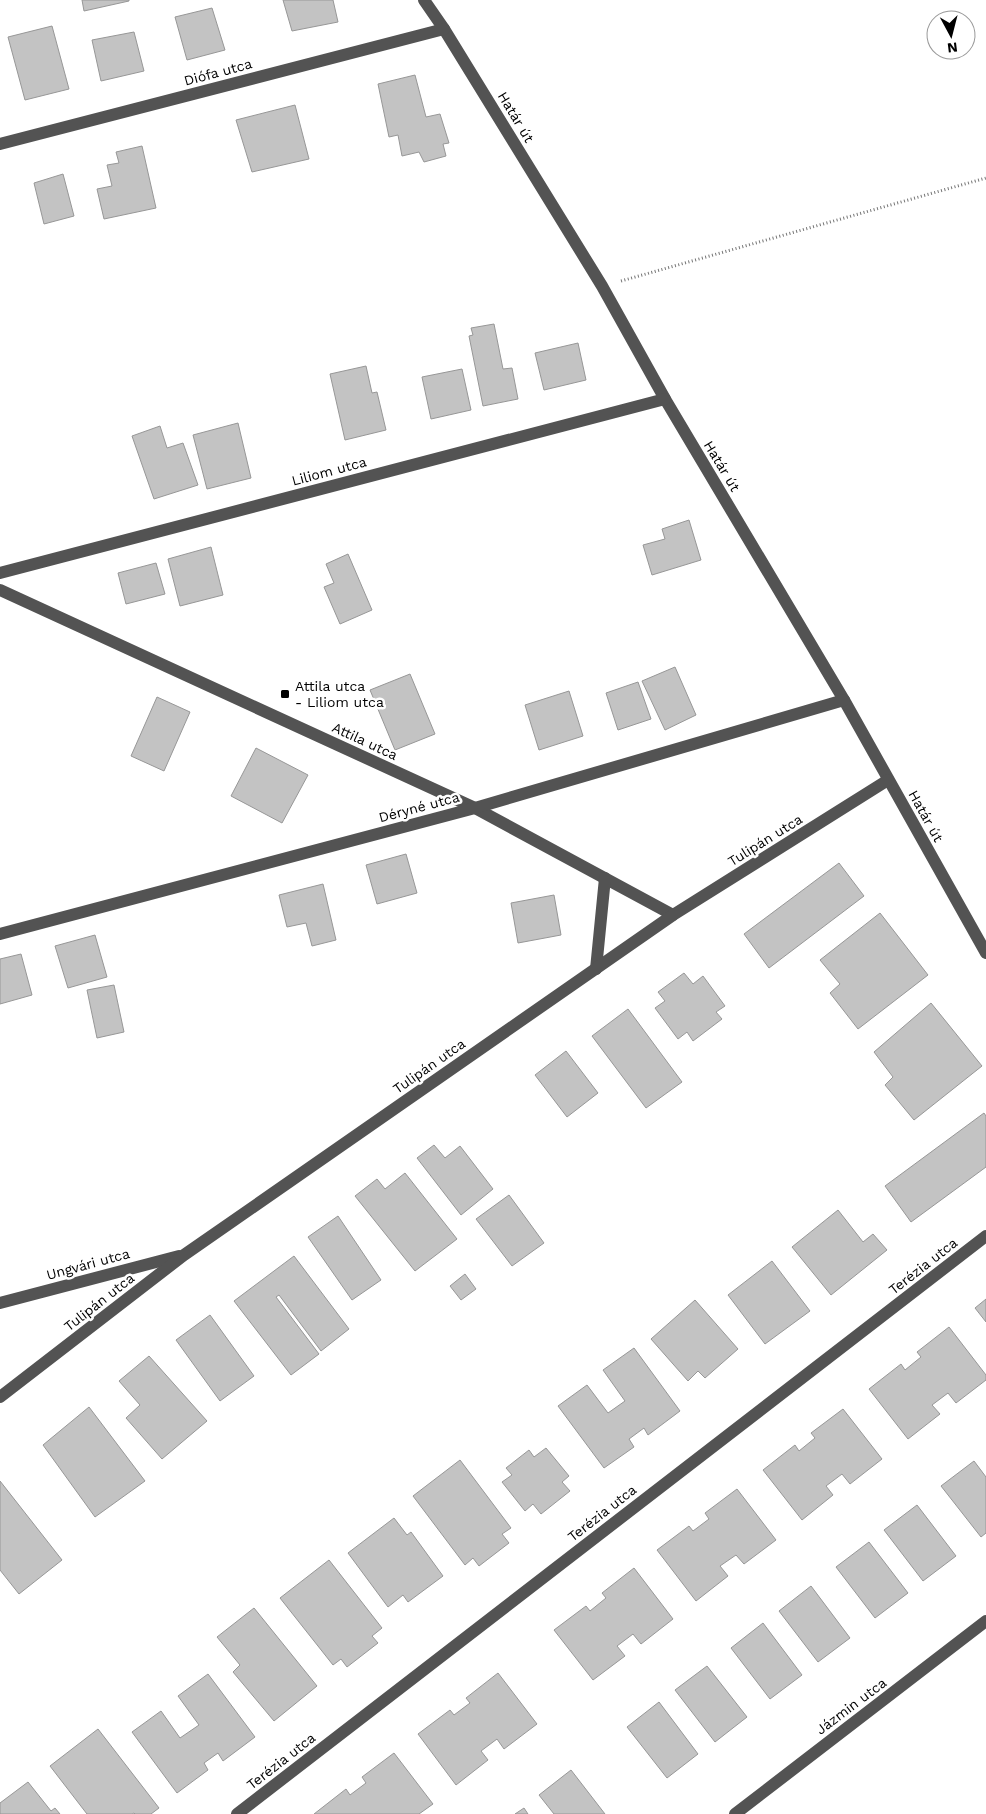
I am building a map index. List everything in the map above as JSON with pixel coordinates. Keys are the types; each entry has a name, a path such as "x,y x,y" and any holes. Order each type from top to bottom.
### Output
{"street":[{"name":"Határ út","path":"424,0 444,29 602,286 665,399 844,700 986,953"},
{"name":"Diófa utca","path":"0,144 444,29"},
{"name":"Liliom utca","path":"0,573 665,399"},
{"name":"Attila utca","path":"0,590 475,808 673,915"},
{"name":"Déryné utca","path":"0,934 475,808 844,700"},
{"name":"Tulipán utca","path":"0,1397 184,1255 673,915 888,780"},
{"path":"596,969 605,878"},
{"name":"Terézia utca","path":"237,1814 986,1236"},
{"name":"Ungvári utca","path":"0,1303 184,1255"},
{"name":"Jázmin utca","path":"735,1814 986,1622"}],"path":[{"path":"602,286 986,178"}],"building":[{"path":"82,0 129,0 129,1 84,11"},
{"path":"283,0 333,0 338,22 292,31"},
{"path":"212,8 225,50 187,60 175,17"},
{"path":"52,26 69,89 25,100 8,37"},
{"path":"134,32 144,71 101,81 92,40"},
{"path":"415,75 426,117 440,114 449,143 443,144 446,156 424,162 419,152 402,156 398,135 389,137 378,84"},
{"path":"295,105 309,159 252,172 236,120"},
{"path":"142,146 156,208 104,219 97,189 112,186 107,165 119,163 116,152"},
{"path":"63,174 74,216 44,224 34,183"},
{"path":"494,324 503,369 512,368 518,399 483,406 469,336 473,335 471,328"},
{"path":"578,343 586,380 544,390 535,353"},
{"path":"366,366 372,393 377,392 386,430 345,440 330,374"},
{"path":"462,369 471,410 431,419 422,377"},
{"path":"238,423 251,478 207,489 193,435"},
{"path":"160,426 167,448 183,443 198,485 154,499 132,436"},
{"path":"689,520 701,560 652,575 643,545 665,539 662,529"},
{"path":"211,547 223,595 180,606 168,559"},
{"path":"348,554 372,610 340,624 324,587 334,583 326,564"},
{"path":"156,563 165,594 126,604 118,573"},
{"path":"675,667 696,715 665,730 642,681"},
{"path":"410,674 435,734 395,750 370,690"},
{"path":"638,682 651,719 618,730 606,693"},
{"path":"569,691 583,736 539,750 525,705"},
{"path":"157,697 190,712 164,771 131,756"},
{"path":"256,748 308,775 282,823 231,796"},
{"path":"406,854 417,893 377,904 366,865"},
{"path":"839,863 864,896 769,968 744,934"},
{"path":"323,884 336,940 312,946 306,923 287,927 279,895"},
{"path":"554,895 561,935 518,943 511,903"},
{"path":"880,913 928,975 858,1029 830,993 840,984 820,960"},
{"path":"95,935 107,977 68,988 55,946"},
{"path":"21,954 32,995 0,1004 0,959"},
{"path":"684,973 693,984 703,976 725,1006 716,1012 722,1019 693,1041 687,1032 678,1039 655,1008 665,1001 658,992"},
{"path":"114,985 124,1032 97,1038 87,990"},
{"path":"931,1003 982,1066 914,1120 885,1085 893,1077 874,1052"},
{"path":"628,1009 682,1082 646,1108 592,1036"},
{"path":"566,1051 598,1093 567,1117 535,1075"},
{"path":"984,1113 986,1116 986,1167 911,1222 885,1186"},
{"path":"434,1145 445,1158 460,1146 493,1189 461,1215 417,1158"},
{"path":"405,1173 457,1239 415,1271 355,1196 377,1179 385,1189"},
{"path":"509,1195 544,1243 512,1266 476,1219"},
{"path":"838,1210 863,1242 873,1234 887,1250 831,1295 792,1247"},
{"path":"338,1216 381,1280 352,1300 308,1237"},
{"path":"294,1256 349,1329 321,1351 279,1295 276,1297 319,1354 291,1375 234,1301"},
{"path":"772,1261 810,1311 765,1344 728,1295"},
{"path":"465,1274 476,1289 461,1300 450,1286"},
{"path":"986,1299 986,1322 975,1308"},
{"path":"695,1300 738,1349 705,1378 698,1371 688,1381 651,1339"},
{"path":"210,1315 254,1376 220,1401 176,1340"},
{"path":"949,1327 986,1375 986,1380 956,1403 948,1393 932,1405 940,1414 908,1439 869,1389 901,1364 905,1370 921,1357 917,1352"},
{"path":"634,1348 680,1411 648,1435 644,1428 629,1439 634,1447 604,1468 558,1406 587,1385 608,1413 625,1401 603,1370"},
{"path":"149,1356 207,1421 162,1459 126,1418 140,1405 119,1381"},
{"path":"89,1407 145,1481 95,1517 43,1445"},
{"path":"843,1409 882,1459 850,1484 842,1474 826,1486 833,1495 802,1520 763,1470 795,1445 799,1451 815,1438 811,1433"},
{"path":"546,1448 569,1476 562,1482 570,1491 541,1514 533,1504 525,1511 502,1482 512,1475 506,1468 529,1450 534,1457"},
{"path":"460,1460 511,1528 502,1534 509,1543 479,1566 473,1558 465,1565 413,1496"},
{"path":"974,1461 986,1477 986,1533 981,1537 941,1486"},
{"path":"0,1481 62,1560 19,1594 0,1570"},
{"path":"737,1489 776,1540 744,1564 736,1555 720,1566 728,1576 696,1601 657,1550 689,1526 693,1531 709,1519 705,1513"},
{"path":"917,1505 956,1556 923,1581 884,1530"},
{"path":"394,1518 407,1535 411,1532 443,1576 408,1602 403,1595 388,1607 348,1553"},
{"path":"869,1542 908,1593 875,1618 836,1567"},
{"path":"329,1560 382,1628 372,1636 378,1643 347,1667 341,1659 333,1665 280,1598"},
{"path":"634,1568 673,1619 641,1644 633,1634 617,1646 625,1656 593,1680 554,1630 586,1606 590,1611 606,1598 602,1593"},
{"path":"811,1586 850,1638 818,1662 779,1611"},
{"path":"254,1608 317,1686 274,1721 233,1672 240,1665 217,1637"},
{"path":"763,1623 802,1675 770,1699 731,1648"},
{"path":"707,1666 747,1717 715,1742 675,1690"},
{"path":"498,1673 537,1724 504,1749 497,1739 481,1751 488,1760 456,1785 418,1734 450,1710 454,1715 470,1703 466,1698"},
{"path":"208,1674 255,1737 223,1761 218,1753 204,1763 208,1770 177,1793 132,1732 161,1711 180,1738 199,1725 178,1696"},
{"path":"659,1702 698,1754 667,1778 627,1727"},
{"path":"98,1729 159,1808 151,1814 87,1814 50,1766"},
{"path":"394,1753 433,1804 419,1814 314,1814 346,1789 350,1795 366,1783 362,1777"},
{"path":"571,1770 605,1814 554,1814 539,1795"},
{"path":"28,1782 51,1811 55,1808 60,1814 0,1814 0,1803"},
{"path":"524,1808 528,1814 515,1814"}],"place":[{"name":"Attila utca - Liliom utca","path":"285,694"}]}
